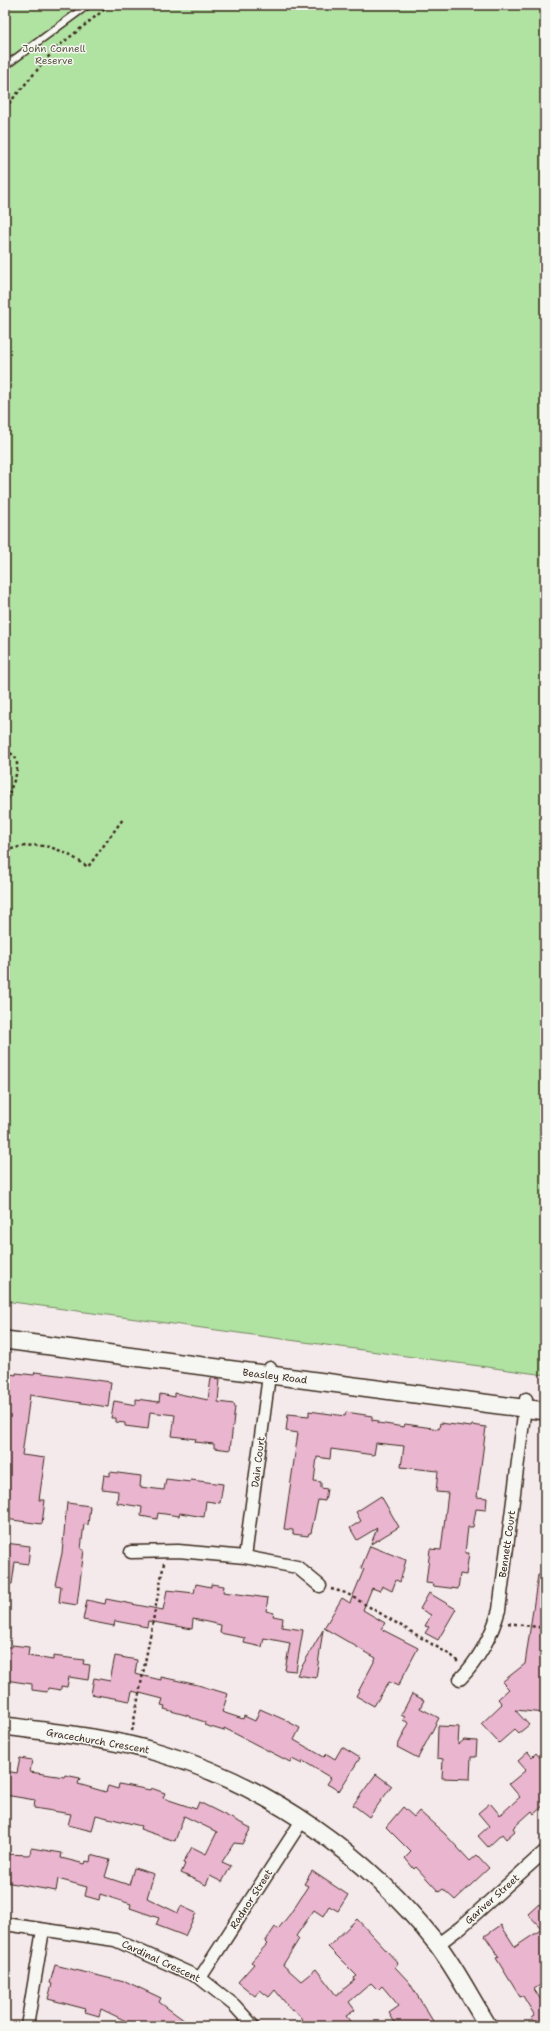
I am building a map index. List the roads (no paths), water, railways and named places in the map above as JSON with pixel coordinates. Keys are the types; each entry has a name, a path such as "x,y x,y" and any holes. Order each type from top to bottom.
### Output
{"main road":[{"name":"Beasley Road","path":"5,1331 270,1371"},
{"name":"Beasley Road","path":"5,1340 270,1371 526,1404 545,1411"},
{"name":"Beasley Road","path":"526,1404 545,1402"},
{"name":"Gracechurch Crescent","path":"5,1726 129,1745 159,1752 226,1777 264,1796 303,1819 362,1864 412,1914 438,1945 488,2026"}],"street":[{"name":"Dain Court","path":"245,1557 270,1371"},
{"name":"Bennett Court","path":"464,1675 488,1638 495,1622 500,1602 526,1404"},
{"path":"131,1552 162,1551 245,1557 297,1567 320,1586"},
{"name":"Radnor Street","path":"200,1978 303,1819"},
{"name":"Gariver Street","path":"438,1945 461,1927 545,1850"},
{"name":"Cardinal Crescent","path":"5,1924 115,1940 200,1978 234,2005 253,2026"},
{"path":"27,2026 43,1930"}],"lane":[{"path":"5,66 88,5"}],"park label":[{"name":"John Connell Reserve","path":"54,54"}]}
